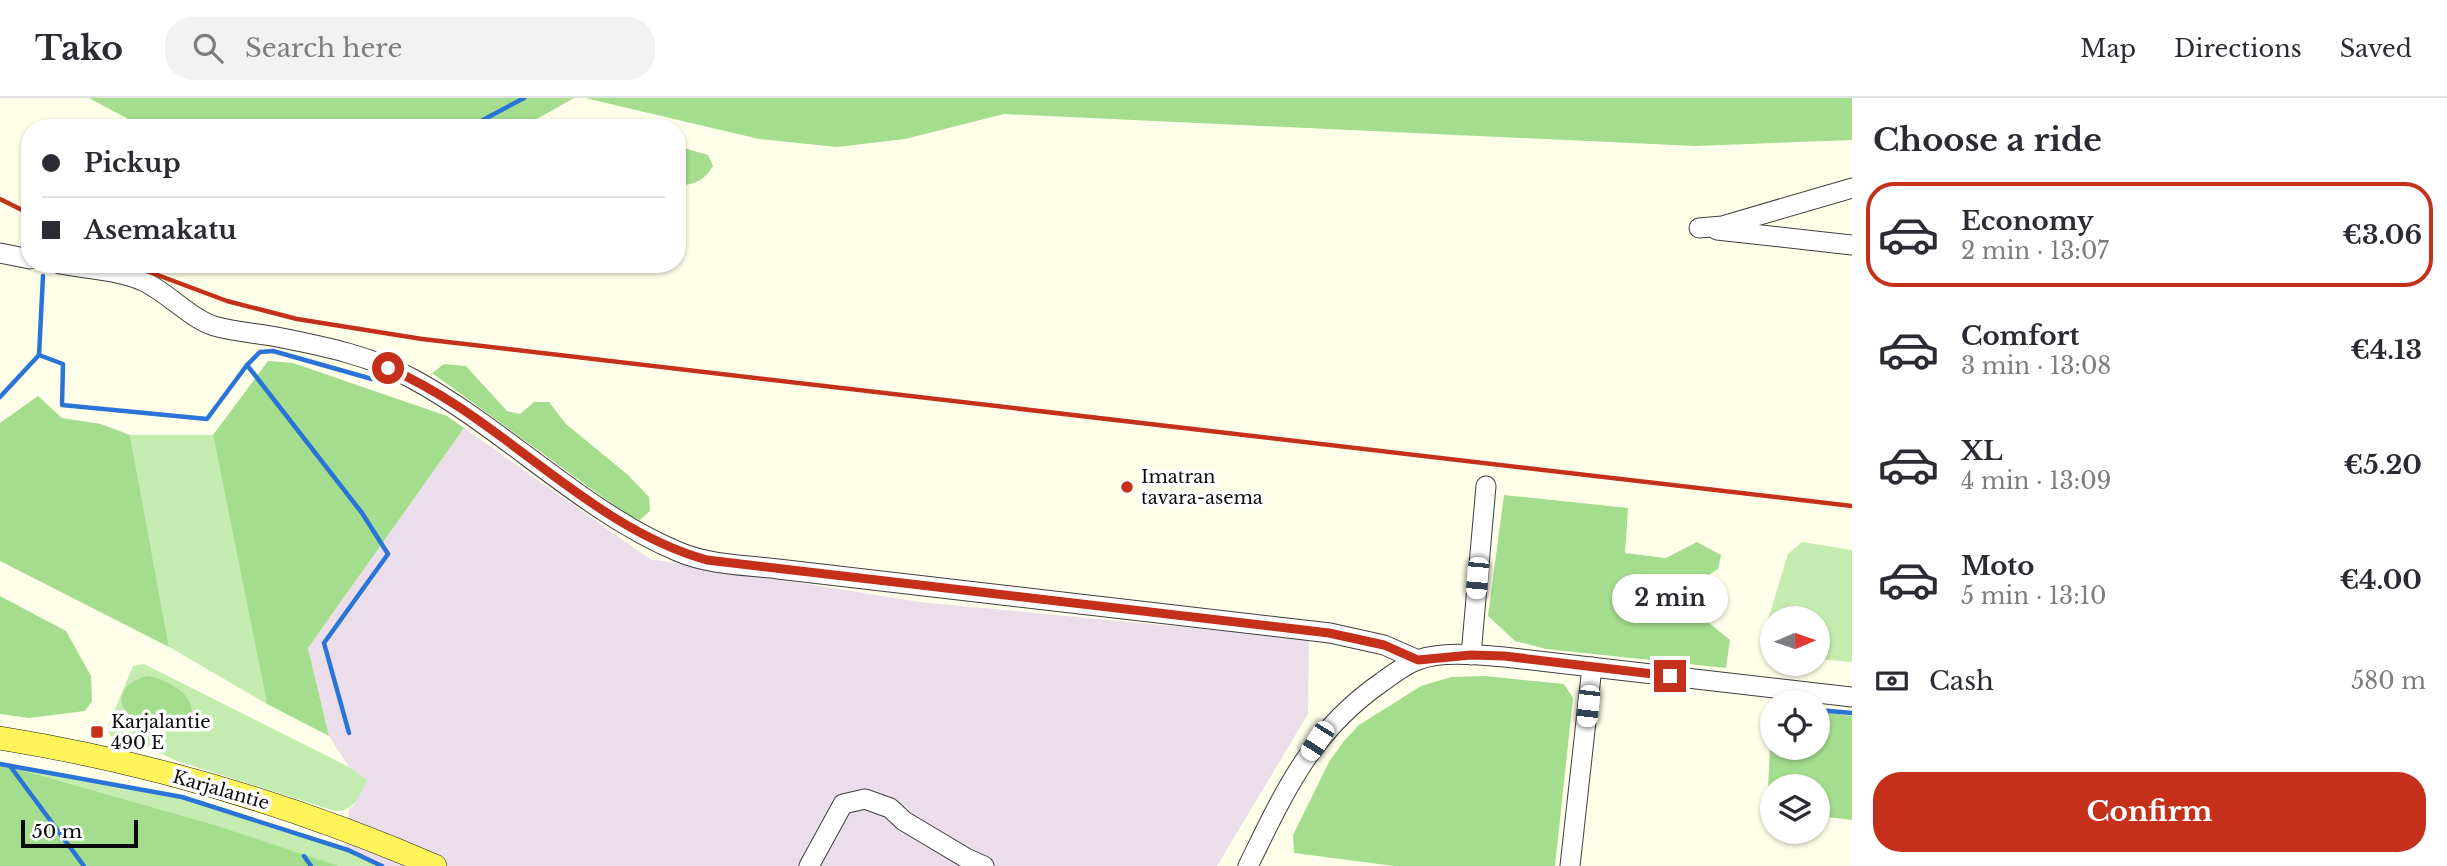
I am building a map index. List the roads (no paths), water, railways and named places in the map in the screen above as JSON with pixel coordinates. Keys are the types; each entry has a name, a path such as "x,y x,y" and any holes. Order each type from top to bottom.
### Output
{"main road":[{"name":"Karjalantie","path":"0,738 115,761 198,782 306,815 435,866"}],"street":[{"path":"1852,188 1722,226 1699,228 1852,245"},
{"path":"0,253 21,257"},
{"path":"118,273 144,281 210,325 276,336 365,357 411,378 457,405 612,516 681,553 707,560 778,569 1329,633 1384,645 1418,660"},
{"path":"1471,655 1486,486"},
{"path":"1248,866 1276,810 1317,741 1336,719 1365,694 1418,660 1471,655 1504,656 1852,697"},
{"path":"1570,866 1592,667"},
{"path":"810,866 843,804 865,799 890,808 904,821 984,866"}],"waterway":[{"path":"485,119 524,98"},
{"path":"0,397 39,355 43,276"},
{"path":"39,355 63,364 62,405 207,419 247,365 260,352 273,351 372,379"},
{"path":"247,365 362,513 388,554 324,643 349,733"},
{"path":"1830,711 1852,713"},
{"path":"0,764 182,797 348,850 382,866"},
{"path":"10,766 84,866"},
{"path":"304,856 311,866"}],"railway":[{"path":"0,199 21,210"},
{"path":"152,273 227,301 297,319 422,339 1852,506"}],"place":[{"name":"Imatran tavara-asema","path":"1127,487"},
{"name":"Karjalantie 490 E","path":"97,732"}]}
